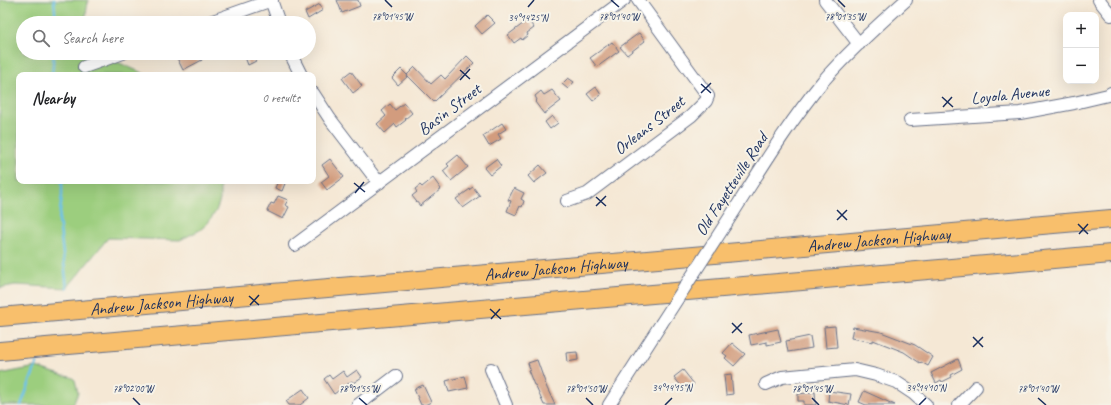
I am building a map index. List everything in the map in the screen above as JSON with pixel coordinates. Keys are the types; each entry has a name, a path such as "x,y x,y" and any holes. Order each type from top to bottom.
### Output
{"highway":[{"name":"Andrew Jackson Highway","path":"0,317 1111,219"},
{"name":"Andrew Jackson Highway","path":"0,351 1111,254"}],"street":[{"path":"226,16 271,0 277,16"},
{"name":"Basin Street","path":"296,245 516,79 624,0"},
{"name":"Orleans Street","path":"567,201 587,194 691,116 706,101 708,96 638,0"},
{"path":"825,0 859,44"},
{"name":"Old Fayetteville Road","path":"609,405 779,141 800,111 824,81 859,44 906,0"},
{"path":"1099,0 1111,15"},
{"path":"84,67 104,60"},
{"path":"294,60 300,72"},
{"name":"Loyola Avenue","path":"910,120 1020,113 1074,103 1111,93"},
{"path":"316,98 330,120 379,183"},
{"path":"491,369 506,405"},
{"path":"766,384 782,377 855,370 896,382 914,394 926,405"},
{"path":"358,405 396,376"},
{"path":"959,405 976,387"}],"green space":[{"path":"0,0 88,0 86,16 16,16 16,60 112,60 140,72 16,72 16,184 220,184 220,200 216,211 208,223 200,230 180,240 108,238 67,288 15,285 0,288"},
{"path":"36,367 71,377 75,380 78,393 73,405 0,405 0,374"}],"building":[{"path":"337,0 358,0 360,6 342,13"},
{"path":"320,4 323,10 313,16 307,16 305,12"},
{"path":"487,15 495,23 482,34 475,26"},
{"path":"528,20 534,28 527,33 528,35 522,40 521,38 514,43 508,35"},
{"path":"639,33 645,41 627,55 620,47"},
{"path":"612,42 619,51 597,67 590,58"},
{"path":"467,56 474,63 434,102 407,75 415,67 431,84 441,75 445,79"},
{"path":"178,60 202,60 183,70"},
{"path":"246,60 256,60 256,61 248,65"},
{"path":"401,69 408,76 398,85 392,78"},
{"path":"351,71 362,86 353,93 342,78"},
{"path":"568,78 574,82 568,89 562,84"},
{"path":"596,87 601,95 593,101 587,94"},
{"path":"552,90 561,101 544,114 535,102 537,100 535,96 541,91 544,95"},
{"path":"404,103 412,113 397,127 395,124 385,133 377,124 386,116 382,111 390,104 395,110"},
{"path":"552,116 558,123 550,129 545,122"},
{"path":"502,123 506,129 498,134 501,139 489,146 483,136"},
{"path":"458,155 468,167 451,181 443,171 449,166 447,164"},
{"path":"330,159 344,177 327,190 321,182 329,176 322,165"},
{"path":"496,159 501,166 490,175 484,168"},
{"path":"540,165 547,173 534,183 528,176"},
{"path":"433,178 441,189 420,206 412,196 417,192 415,189 420,185 422,187"},
{"path":"277,184 285,184 282,191 275,188"},
{"path":"473,187 480,196 463,208 456,199"},
{"path":"514,188 524,193 521,199 524,201 522,207 520,206 516,215 507,211 511,201 508,200"},
{"path":"278,196 288,200 285,205 289,207 283,219 267,211 271,203 274,204"},
{"path":"835,326 837,347 826,348 824,327"},
{"path":"853,327 881,332 915,345 933,357 928,366 921,362 920,363 904,352 873,340 873,342 851,338"},
{"path":"778,329 781,342 767,345 767,342 751,345 749,335"},
{"path":"810,336 812,348 788,352 786,341"},
{"path":"732,343 745,354 734,366 725,358 727,356 723,353"},
{"path":"577,352 578,360 567,362 566,353"},
{"path":"958,359 962,369 951,375 952,377 936,383 931,373"},
{"path":"537,360 555,405 544,405 528,370 530,369 528,363"},
{"path":"357,370 362,377 353,383 352,381 334,394 324,379 329,375 332,379 343,371 347,377"},
{"path":"683,370 694,384 685,391 674,377"},
{"path":"731,374 733,394 726,395 724,375"},
{"path":"465,376 468,388 449,392 446,381"},
{"path":"423,385 431,402 421,405 414,389"},
{"path":"303,389 309,398 300,405 289,405 286,401"},
{"path":"829,391 851,394 849,405 828,401"},
{"path":"864,391 895,405 866,405 859,402"},
{"path":"815,392 816,405 804,405 804,401 798,401 798,394"}],"waterway":[{"path":"54,0 55,16"},
{"path":"52,72 53,60"},
{"path":"62,184 59,220 67,288"},
{"path":"21,405 37,363"}]}
